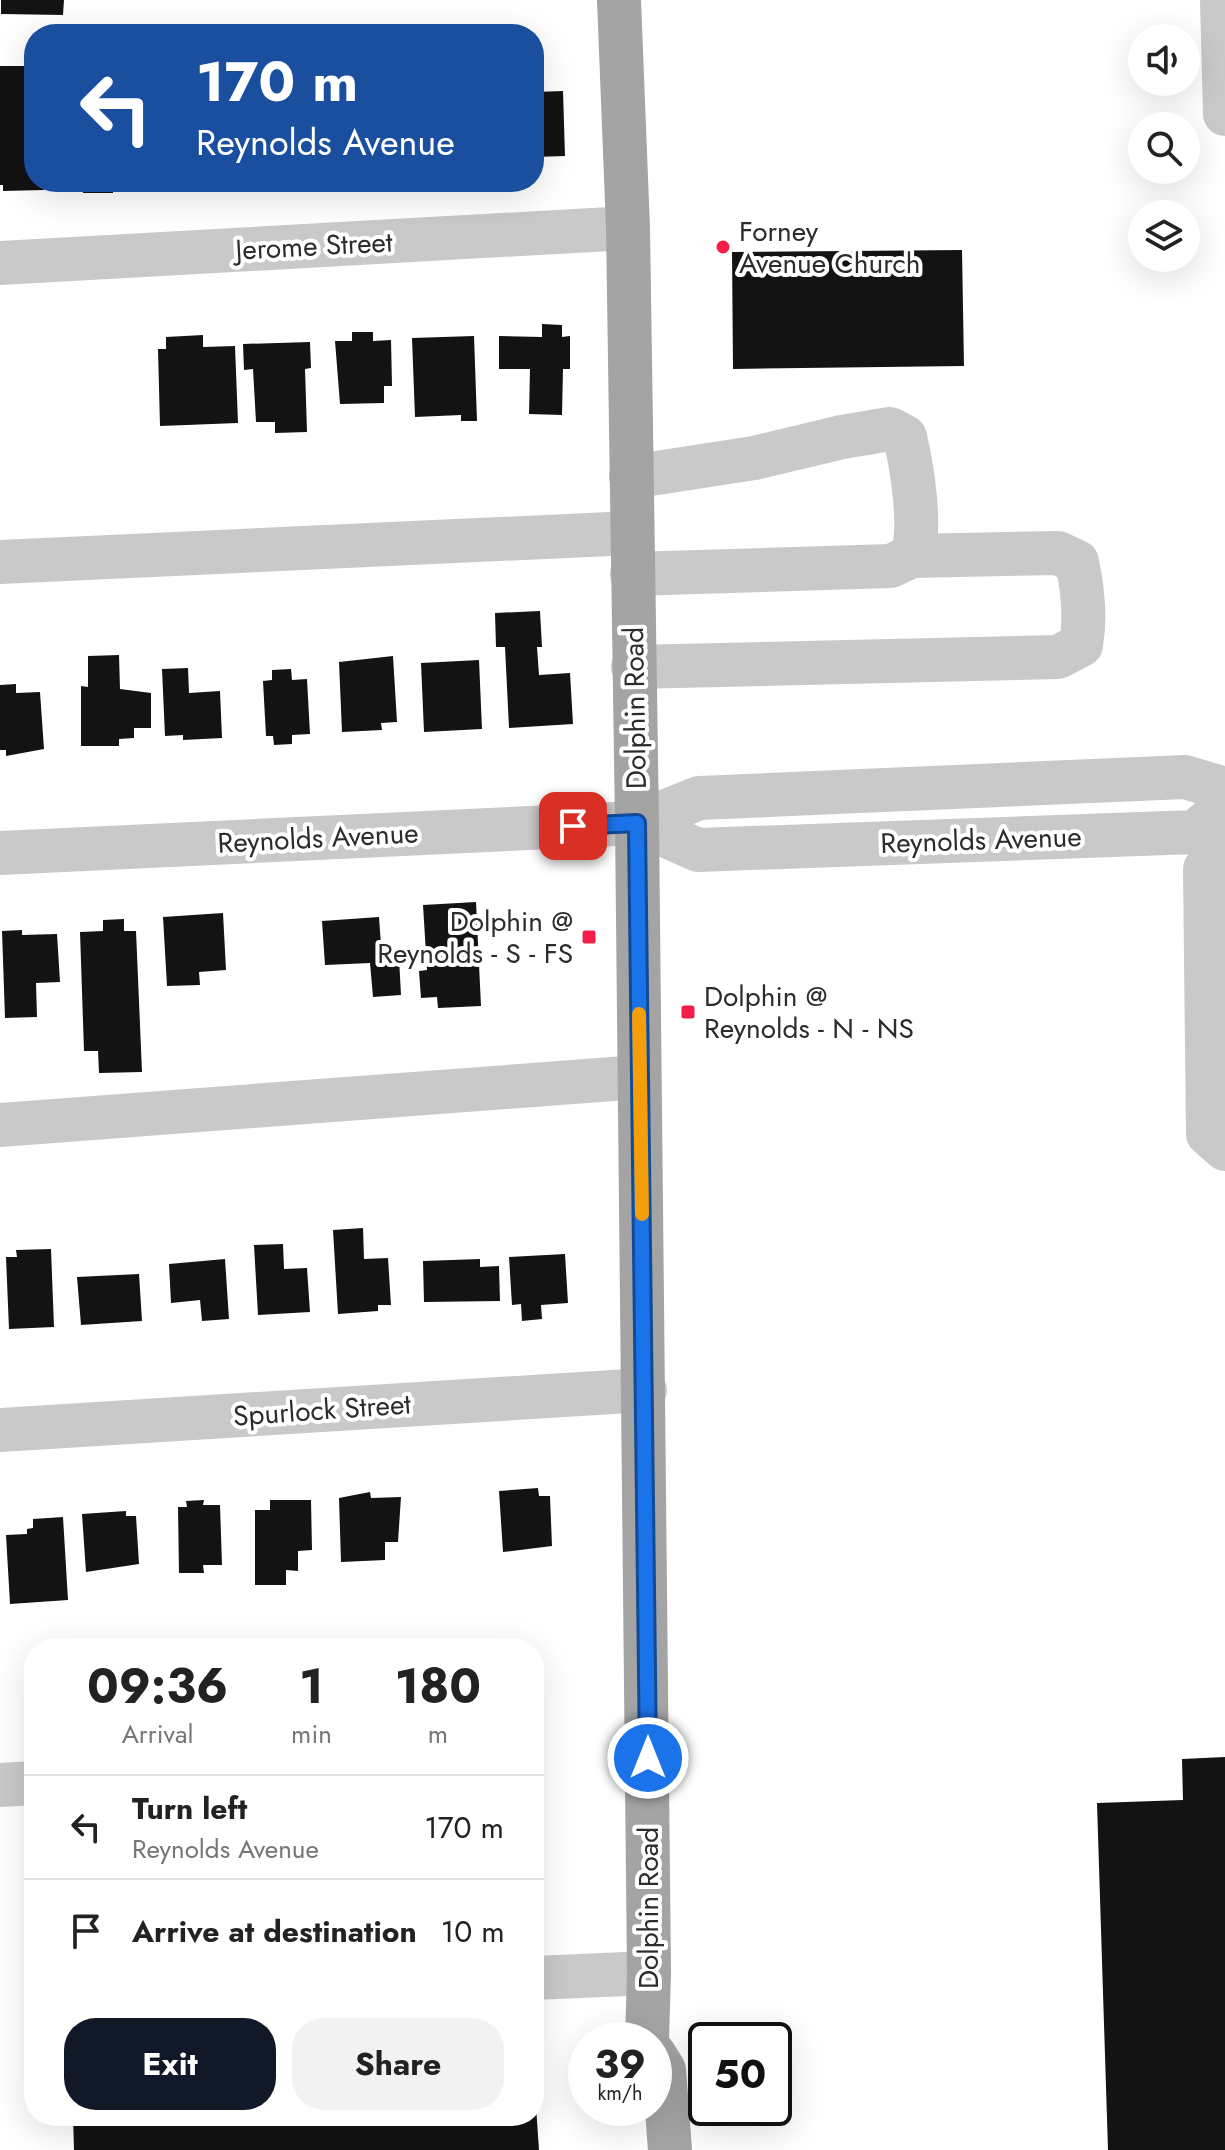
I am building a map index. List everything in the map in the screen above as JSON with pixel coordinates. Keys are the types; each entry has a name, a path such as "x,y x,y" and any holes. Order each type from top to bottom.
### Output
{"main road":[{"name":"Dolphin Road","path":"619,0 628,228 637,823 645,1390 648,2022"},
{"path":"644,2150 645,2126"},
{"path":"668,2126 670,2150"}],"street":[{"path":"1222,0 1225,114"},
{"name":"Jerome Street","path":"0,263 628,228"},
{"path":"631,477 754,458 890,429 905,437 911,466 916,544 901,561"},
{"path":"0,562 632,553 901,561 1058,553 1077,562 1084,626 1081,645 1058,657 633,667"},
{"name":"Reynolds Avenue","path":"0,853 637,823 699,798 1185,777 1225,789"},
{"name":"Reynolds Avenue","path":"637,823 698,850 714,850 1195,832 1225,807"},
{"path":"1225,856 1205,869 1208,1134 1225,1149"},
{"path":"0,1125 639,1077"},
{"name":"Spurlock Street","path":"0,1430 645,1390"},
{"path":"544,1978 649,1973"}],"building":[{"path":"1,0 64,0 63,15 1,14"},
{"path":"0,66 24,66 24,190 3,191 3,185 0,185"},
{"path":"563,91 565,156 544,157 544,92"},
{"path":"962,250 964,366 733,369 732,252"},
{"path":"542,324 562,325 562,337 570,336 570,369 563,369 562,415 529,414 530,369 499,369 499,336 542,337"},
{"path":"352,332 373,332 373,341 391,340 392,386 384,386 384,403 340,404 335,341 352,341"},
{"path":"203,335 203,347 235,346 238,423 160,426 158,349 166,349 166,337"},
{"path":"474,336 477,421 461,421 461,415 415,417 412,338"},
{"path":"310,342 311,368 305,369 307,432 275,433 275,422 256,422 253,369 244,370 243,344"},
{"path":"540,611 542,647 537,647 539,675 570,673 573,724 509,728 505,647 496,647 495,613"},
{"path":"119,655 120,689 151,693 151,728 134,728 134,738 119,739 119,746 81,746 81,686 88,687 88,656"},
{"path":"393,656 397,722 381,723 382,730 342,732 339,662"},
{"path":"479,660 482,729 424,732 421,663"},
{"path":"188,668 189,693 220,691 222,738 183,740 183,735 165,736 162,669"},
{"path":"291,669 292,680 307,679 310,734 292,735 292,744 274,745 273,736 266,736 263,681 272,680 272,670"},
{"path":"16,684 16,693 40,692 44,749 6,756 6,750 0,750 0,685"},
{"path":"476,902 481,1006 438,1008 437,997 421,998 419,971 427,970 423,905"},
{"path":"223,913 226,970 199,972 200,985 167,986 163,917"},
{"path":"379,917 382,959 399,958 401,995 373,997 370,963 325,965 322,921"},
{"path":"124,919 124,931 136,931 142,1072 99,1073 98,1051 84,1051 80,932 103,931 103,920"},
{"path":"22,930 22,935 57,934 60,982 36,983 37,1017 5,1018 2,931"},
{"path":"363,1228 364,1259 388,1258 391,1305 378,1305 378,1311 338,1314 333,1230"},
{"path":"283,1244 284,1269 307,1268 310,1312 258,1315 254,1245"},
{"path":"51,1249 54,1327 9,1329 6,1257 17,1257 16,1250"},
{"path":"565,1254 568,1303 541,1305 542,1319 522,1321 521,1304 512,1305 509,1257"},
{"path":"225,1259 229,1319 202,1321 200,1300 171,1303 169,1264"},
{"path":"480,1259 480,1267 499,1266 500,1301 424,1302 423,1261"},
{"path":"139,1274 142,1321 81,1325 77,1277"},
{"path":"538,1488 539,1496 550,1496 552,1546 503,1552 499,1491"},
{"path":"370,1492 371,1498 401,1497 398,1542 385,1542 385,1560 341,1562 339,1498"},
{"path":"204,1500 203,1505 220,1505 222,1565 203,1565 204,1573 179,1573 178,1507 187,1507 186,1501"},
{"path":"270,1500 311,1500 312,1550 298,1551 298,1571 286,1570 286,1585 255,1585 255,1510 270,1510"},
{"path":"126,1511 126,1516 136,1516 139,1564 86,1572 82,1514"},
{"path":"63,1517 68,1600 10,1604 6,1535 27,1534 27,1529 33,1528 33,1519"},
{"path":"1225,1757 1225,2150 1108,2150 1097,1803 1183,1800 1182,1759"},
{"path":"73,2126 537,2126 539,2150 74,2150"}],"slow traffic":[{"path":"639,1014 642,1214"}],"place":[{"name":"Forney Avenue Church","path":"723,247"},
{"name":"Dolphin @ Reynolds - S - FS","path":"589,937"},
{"name":"Dolphin @ Reynolds - N - NS","path":"688,1012"}],"route":[{"path":"573,826 637,823 648,1758"}]}
